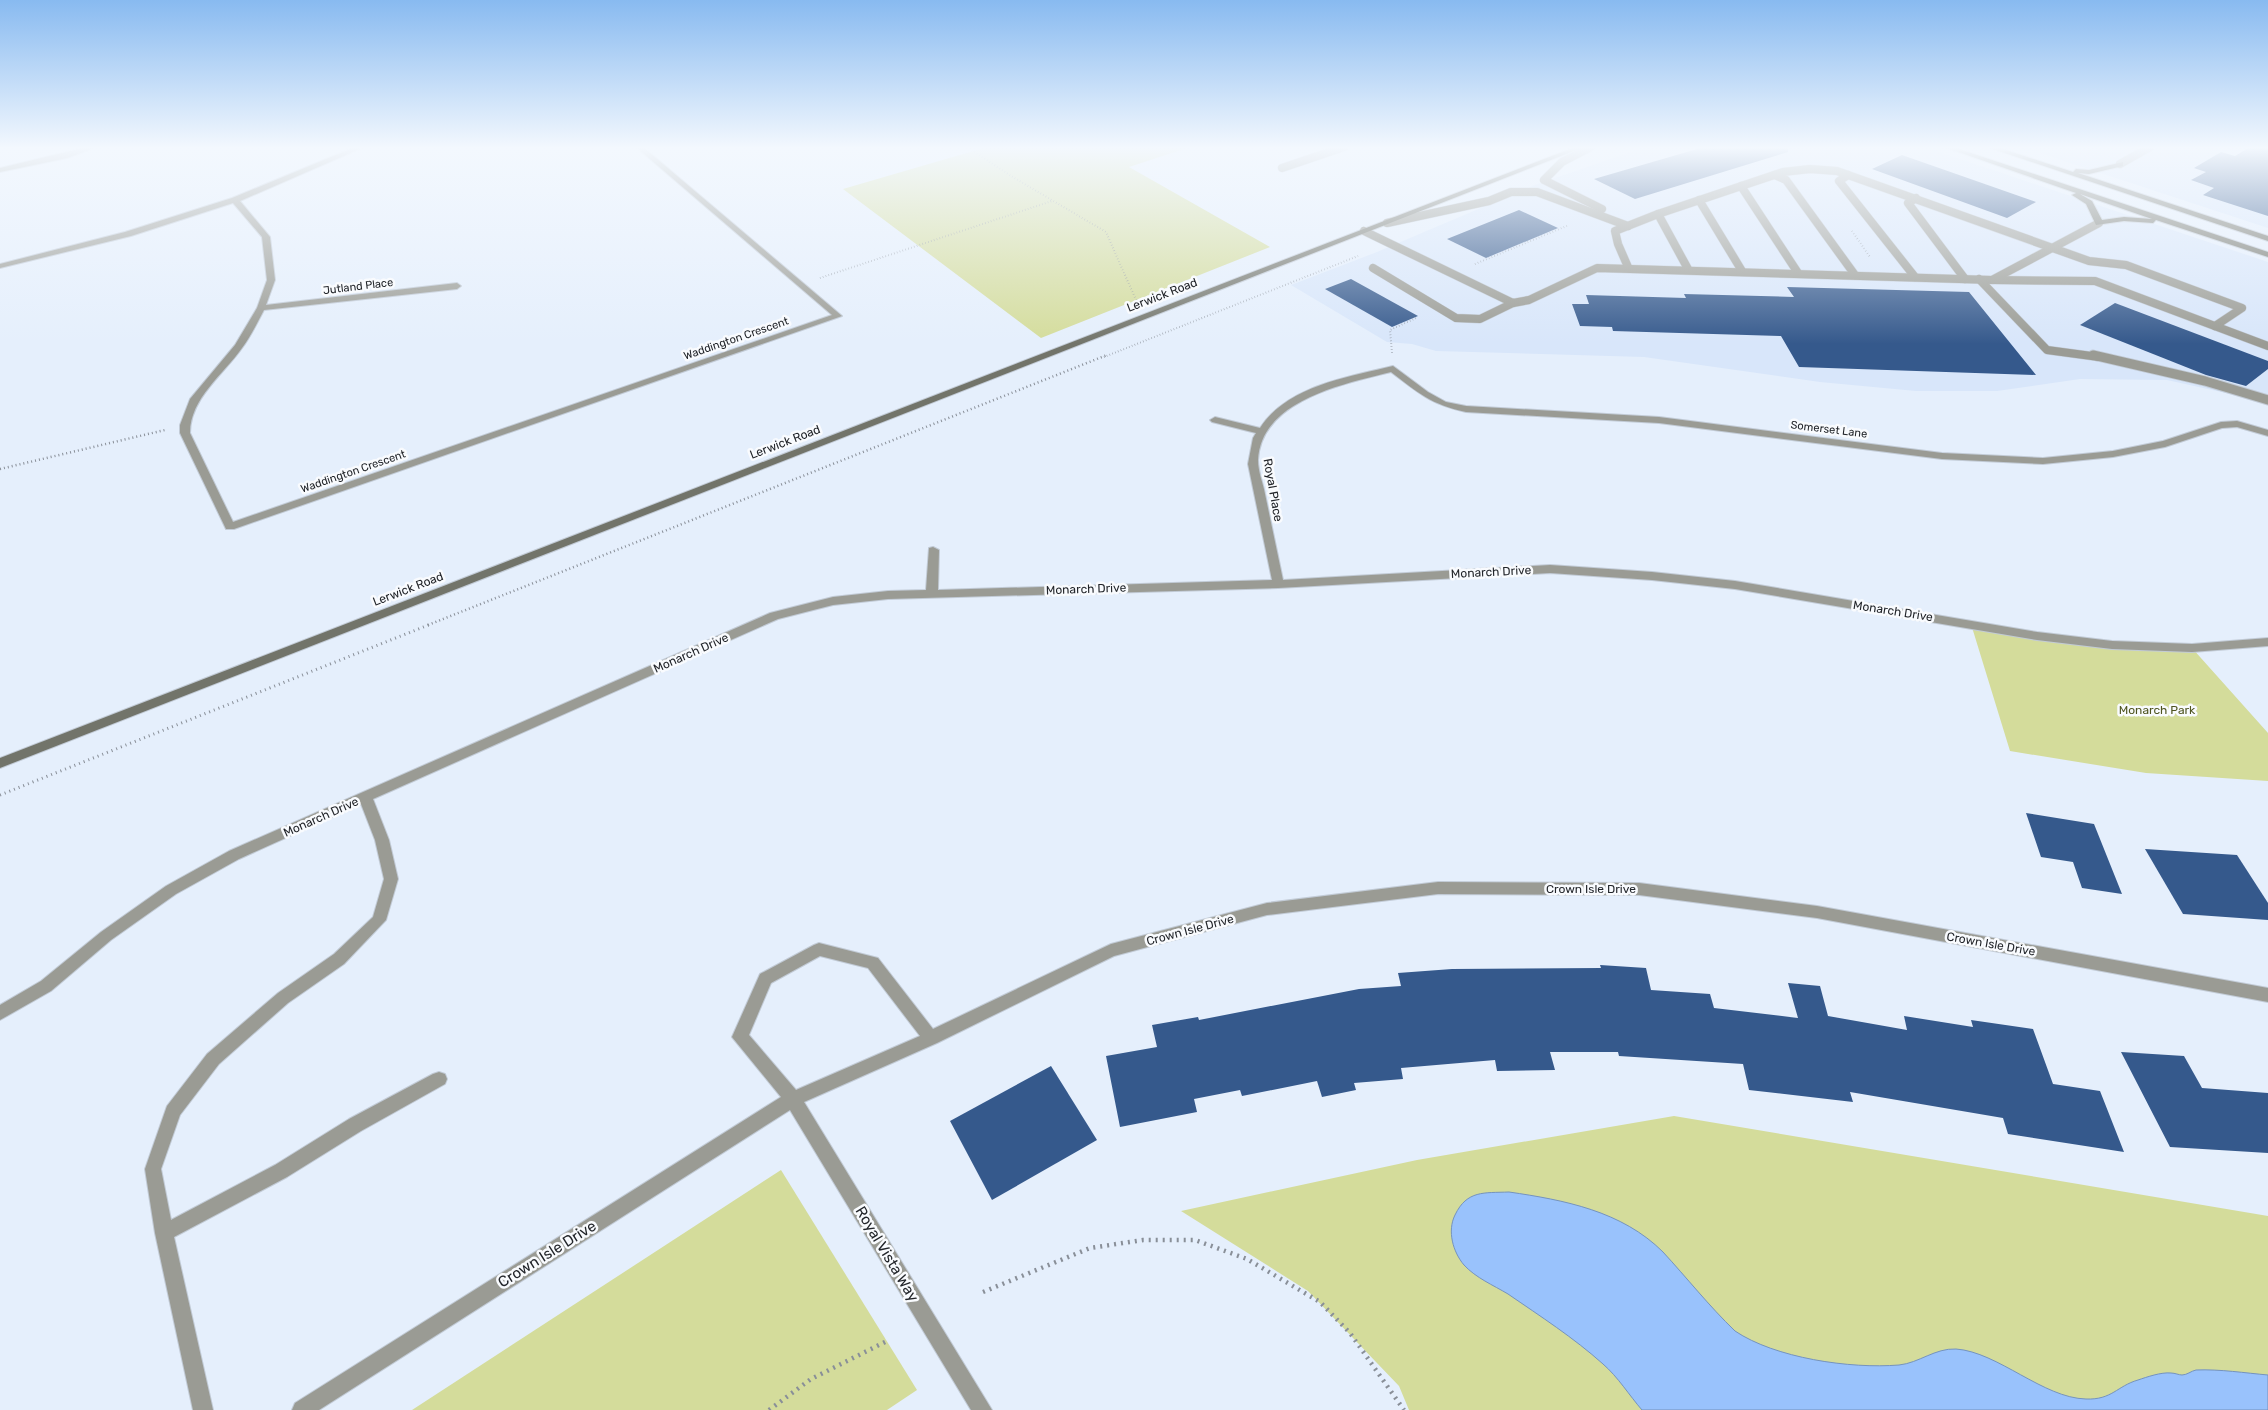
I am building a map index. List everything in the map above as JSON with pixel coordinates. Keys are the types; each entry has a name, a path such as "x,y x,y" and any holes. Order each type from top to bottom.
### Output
{"main road":[{"name":"Lerwick Road","path":"0,763 1412,213"},
{"path":"2094,213 2099,223 2124,219 2154,221 2182,226"},
{"path":"2143,213 2268,255"},
{"path":"2189,213 2268,239"},
{"path":"2211,236 2240,238 2268,248"}],"street":[{"path":"0,266 128,234 195,213"},
{"path":"185,425 195,399 239,346 261,308 271,280 266,237 246,213"},
{"path":"717,213 801,284"},
{"name":"Waddington Crescent","path":"185,425 185,433 230,527 838,316 801,284"},
{"name":"Jutland Place","path":"261,308 457,286"},
{"name":"Somerset Lane","path":"1260,431 1276,415 1300,398 1339,383 1393,369 1425,394 1443,404 1466,409 1563,413 1659,420 1942,456 2043,461 2113,454 2165,444 2221,425 2238,424 2268,433"},
{"path":"1215,420 1260,431"},
{"name":"Royal Place","path":"1260,431 1253,460 1278,584"},
{"path":"932,594 933,550"},
{"name":"Monarch Drive","path":"0,1013 46,986 106,936 171,890 234,855 774,616 833,601 888,595 1278,584 1550,569 1652,576 1735,585 2037,636 2112,645 2192,648 2268,642"},
{"path":"203,1410 164,1233 153,1168 173,1111 213,1060 283,998 339,959 379,920 391,879 382,840 365,797"},
{"name":"Crown Isle Drive","path":"302,1410 793,1099 931,1038 1111,950 1267,910 1438,888 1649,890 1817,912 2268,995"},
{"path":"793,1099 740,1036 765,979 819,949 873,963 931,1038"},
{"path":"164,1233 280,1171 355,1125 440,1079"},
{"name":"Royal Vista Way","path":"793,1099 982,1410"}],"lane":[{"path":"1386,223 1434,213"},
{"path":"1596,213 1630,225"},
{"path":"1607,213 1630,225"},
{"path":"1628,267 1618,244 1615,231 1662,213"},
{"path":"1707,213 1742,271"},
{"path":"1759,213 1798,273"},
{"path":"1810,213 1855,275"},
{"path":"1864,213 1915,277"},
{"path":"1915,213 1966,279"},
{"path":"1957,213 2089,261 2126,265 2242,308 2215,326"},
{"path":"1658,214 1688,269"},
{"path":"1992,280 2099,223"},
{"path":"1364,232 1513,304"},
{"path":"1373,268 1456,318 1480,320 1513,304 1529,300 1597,268 1628,267 1992,280 2095,281 2268,346"},
{"path":"1979,279 1994,298 2047,350 2087,354 2205,381 2268,400"}],"path":[{"path":"801,284 1016,213"},
{"path":"1073,213 1106,232 1136,300"},
{"path":"1472,265 1575,223"},
{"path":"0,795 1388,243"},
{"path":"0,469 185,425"},
{"path":"983,1292 1090,1248 1143,1240 1195,1240 1247,1259 1320,1302 1350,1333 1404,1410"},
{"path":"769,1410 784,1396 810,1379 889,1340"}],"shaded area":[{"path":"1469,213 2121,213 2268,262 2268,405 2244,397 2167,380 2080,379 1997,391 1916,391 1820,382 1644,357 1436,351 1412,344 1387,342 1291,285 1377,252"},
{"path":"2222,213 2268,213 2268,228"}],"green space":[{"path":"875,213 1210,213 1270,247 1041,338"},
{"name":"Monarch Park","path":"1971,624 2037,636 2192,648 2268,733 2268,781 2146,773 2010,751"},
{"path":"1674,1116 2268,1216 2268,1410 1409,1410 1399,1386 1308,1291 1181,1211 1417,1160"},
{"path":"781,1170 917,1390 887,1410 412,1410"}],"water":[{"path":"1509,1192 1571,1204 1611,1217 1629,1226 1663,1252 1735,1331 1771,1348 1792,1355 1836,1363 1880,1366 1906,1364 1934,1353 1956,1349 1988,1358 2053,1391 2070,1397 2086,1399 2095,1399 2108,1395 2131,1383 2163,1373 2182,1375 2196,1370 2205,1370 2268,1375 2268,1410 1642,1410 1614,1375 1592,1354 1508,1294 1474,1274 1460,1260 1452,1241 1451,1228 1460,1207 1465,1201 1477,1194"}],"building":[{"path":"1512,213 1525,213 1558,228 1486,258 1447,239"},
{"path":"1993,213 2016,213 2007,218"},
{"path":"2258,213 2268,213 2268,216"},
{"path":"1351,279 1418,316 1392,327 1325,289"},
{"path":"1787,287 1969,292 2036,375 1799,367 1781,336 1613,331 1612,327 1580,326 1572,304 1589,304 1586,295 1686,298 1684,294 1794,297"},
{"path":"2115,303 2268,361 2268,369 2246,386 2206,375 2080,325"},
{"path":"2026,813 2094,824 2122,894 2082,888 2073,862 2041,857"},
{"path":"2145,849 2237,855 2268,903 2268,920 2183,914"},
{"path":"1600,965 1646,968 1651,990 1710,994 1714,1008 1798,1018 1788,983 1820,986 1828,1016 1907,1030 1904,1016 1973,1027 1971,1020 2033,1029 2053,1084 2100,1091 2124,1152 2008,1134 2003,1118 1850,1092 1853,1102 1749,1090 1743,1064 1619,1056 1618,1052 1550,1052 1555,1070 1497,1071 1495,1060 1401,1068 1403,1079 1354,1083 1356,1090 1322,1097 1317,1081 1242,1096 1240,1090 1194,1099 1197,1112 1120,1127 1106,1056 1157,1047 1152,1025 1198,1017 1199,1020 1359,989 1401,986 1398,973 1452,969 1601,968"},
{"path":"2121,1052 2184,1056 2202,1088 2268,1093 2268,1153 2170,1147"},
{"path":"1051,1066 1097,1140 992,1200 950,1121"}]}
